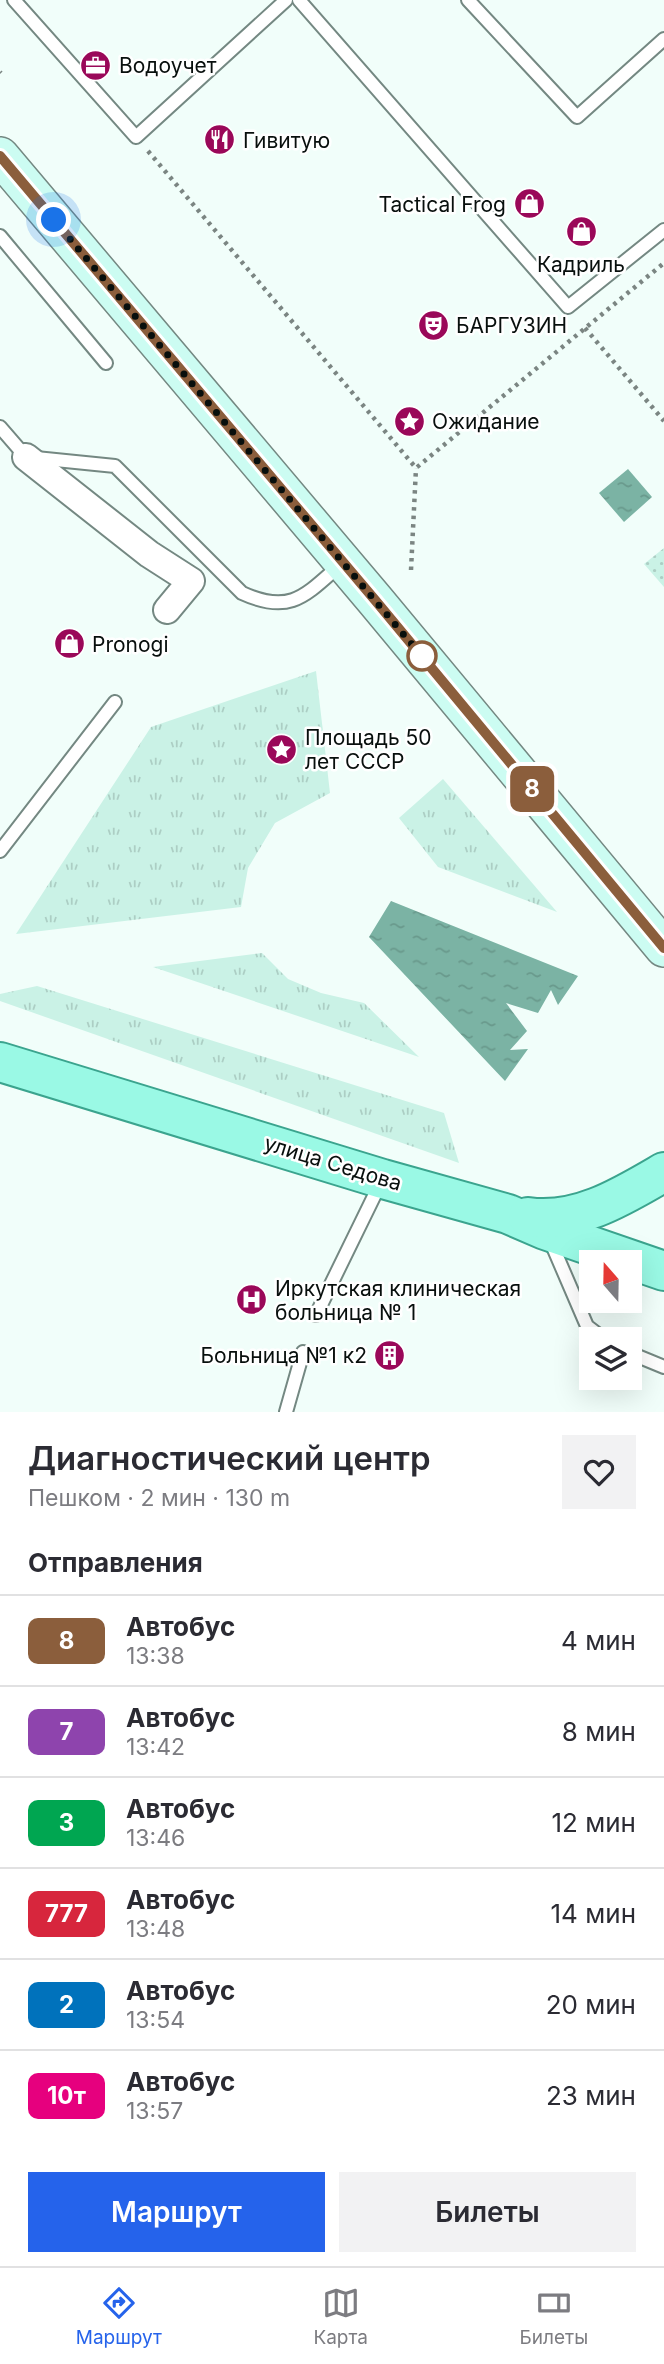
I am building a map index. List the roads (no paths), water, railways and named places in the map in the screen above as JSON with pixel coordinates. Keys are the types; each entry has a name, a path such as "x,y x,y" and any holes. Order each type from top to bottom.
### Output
{"main road":[{"path":"0,156 664,948"},
{"name":"улица Седова","path":"0,1062 383,1179 508,1214 545,1230 664,1271"},
{"path":"508,1214 540,1219 595,1208 619,1198 664,1172"}],"street":[{"path":"26,457 149,554 191,581 167,610"}],"lane":[{"path":"14,0 136,137 286,0"},
{"path":"299,0 568,307 664,230"},
{"path":"468,0 577,117 664,39"},
{"path":"0,236 106,363"},
{"path":"0,427 26,457 115,466 242,593 261,602 282,604 303,597 343,563"},
{"path":"0,851 116,702"},
{"path":"316,1315 383,1179"},
{"path":"545,1230 588,1327"},
{"path":"286,1412 303,1352"},
{"path":"642,1358 664,1367"}],"water":[{"path":"628,469 652,497 624,522 599,493"},
{"path":"391,901 578,976 558,1005 551,990 538,1013 506,1003 527,1031 510,1050 528,1049 505,1081 369,937"}],"place":[{"name":"Водоучет","path":"96,65"},
{"name":"Гивитую","path":"220,140"},
{"name":"Tactical Frog","path":"529,204"},
{"name":"Кадриль","path":"581,232"},
{"name":"БАРГУЗИН","path":"433,325"},
{"name":"Ожидание","path":"409,421"},
{"name":"Pronogi","path":"69,644"},
{"name":"Площадь 50 лет СССР","path":"282,749"},
{"name":"Иркутская клиническая больница № 1","path":"252,1300"},
{"name":"Больница №1 к2","path":"390,1355"}]}
